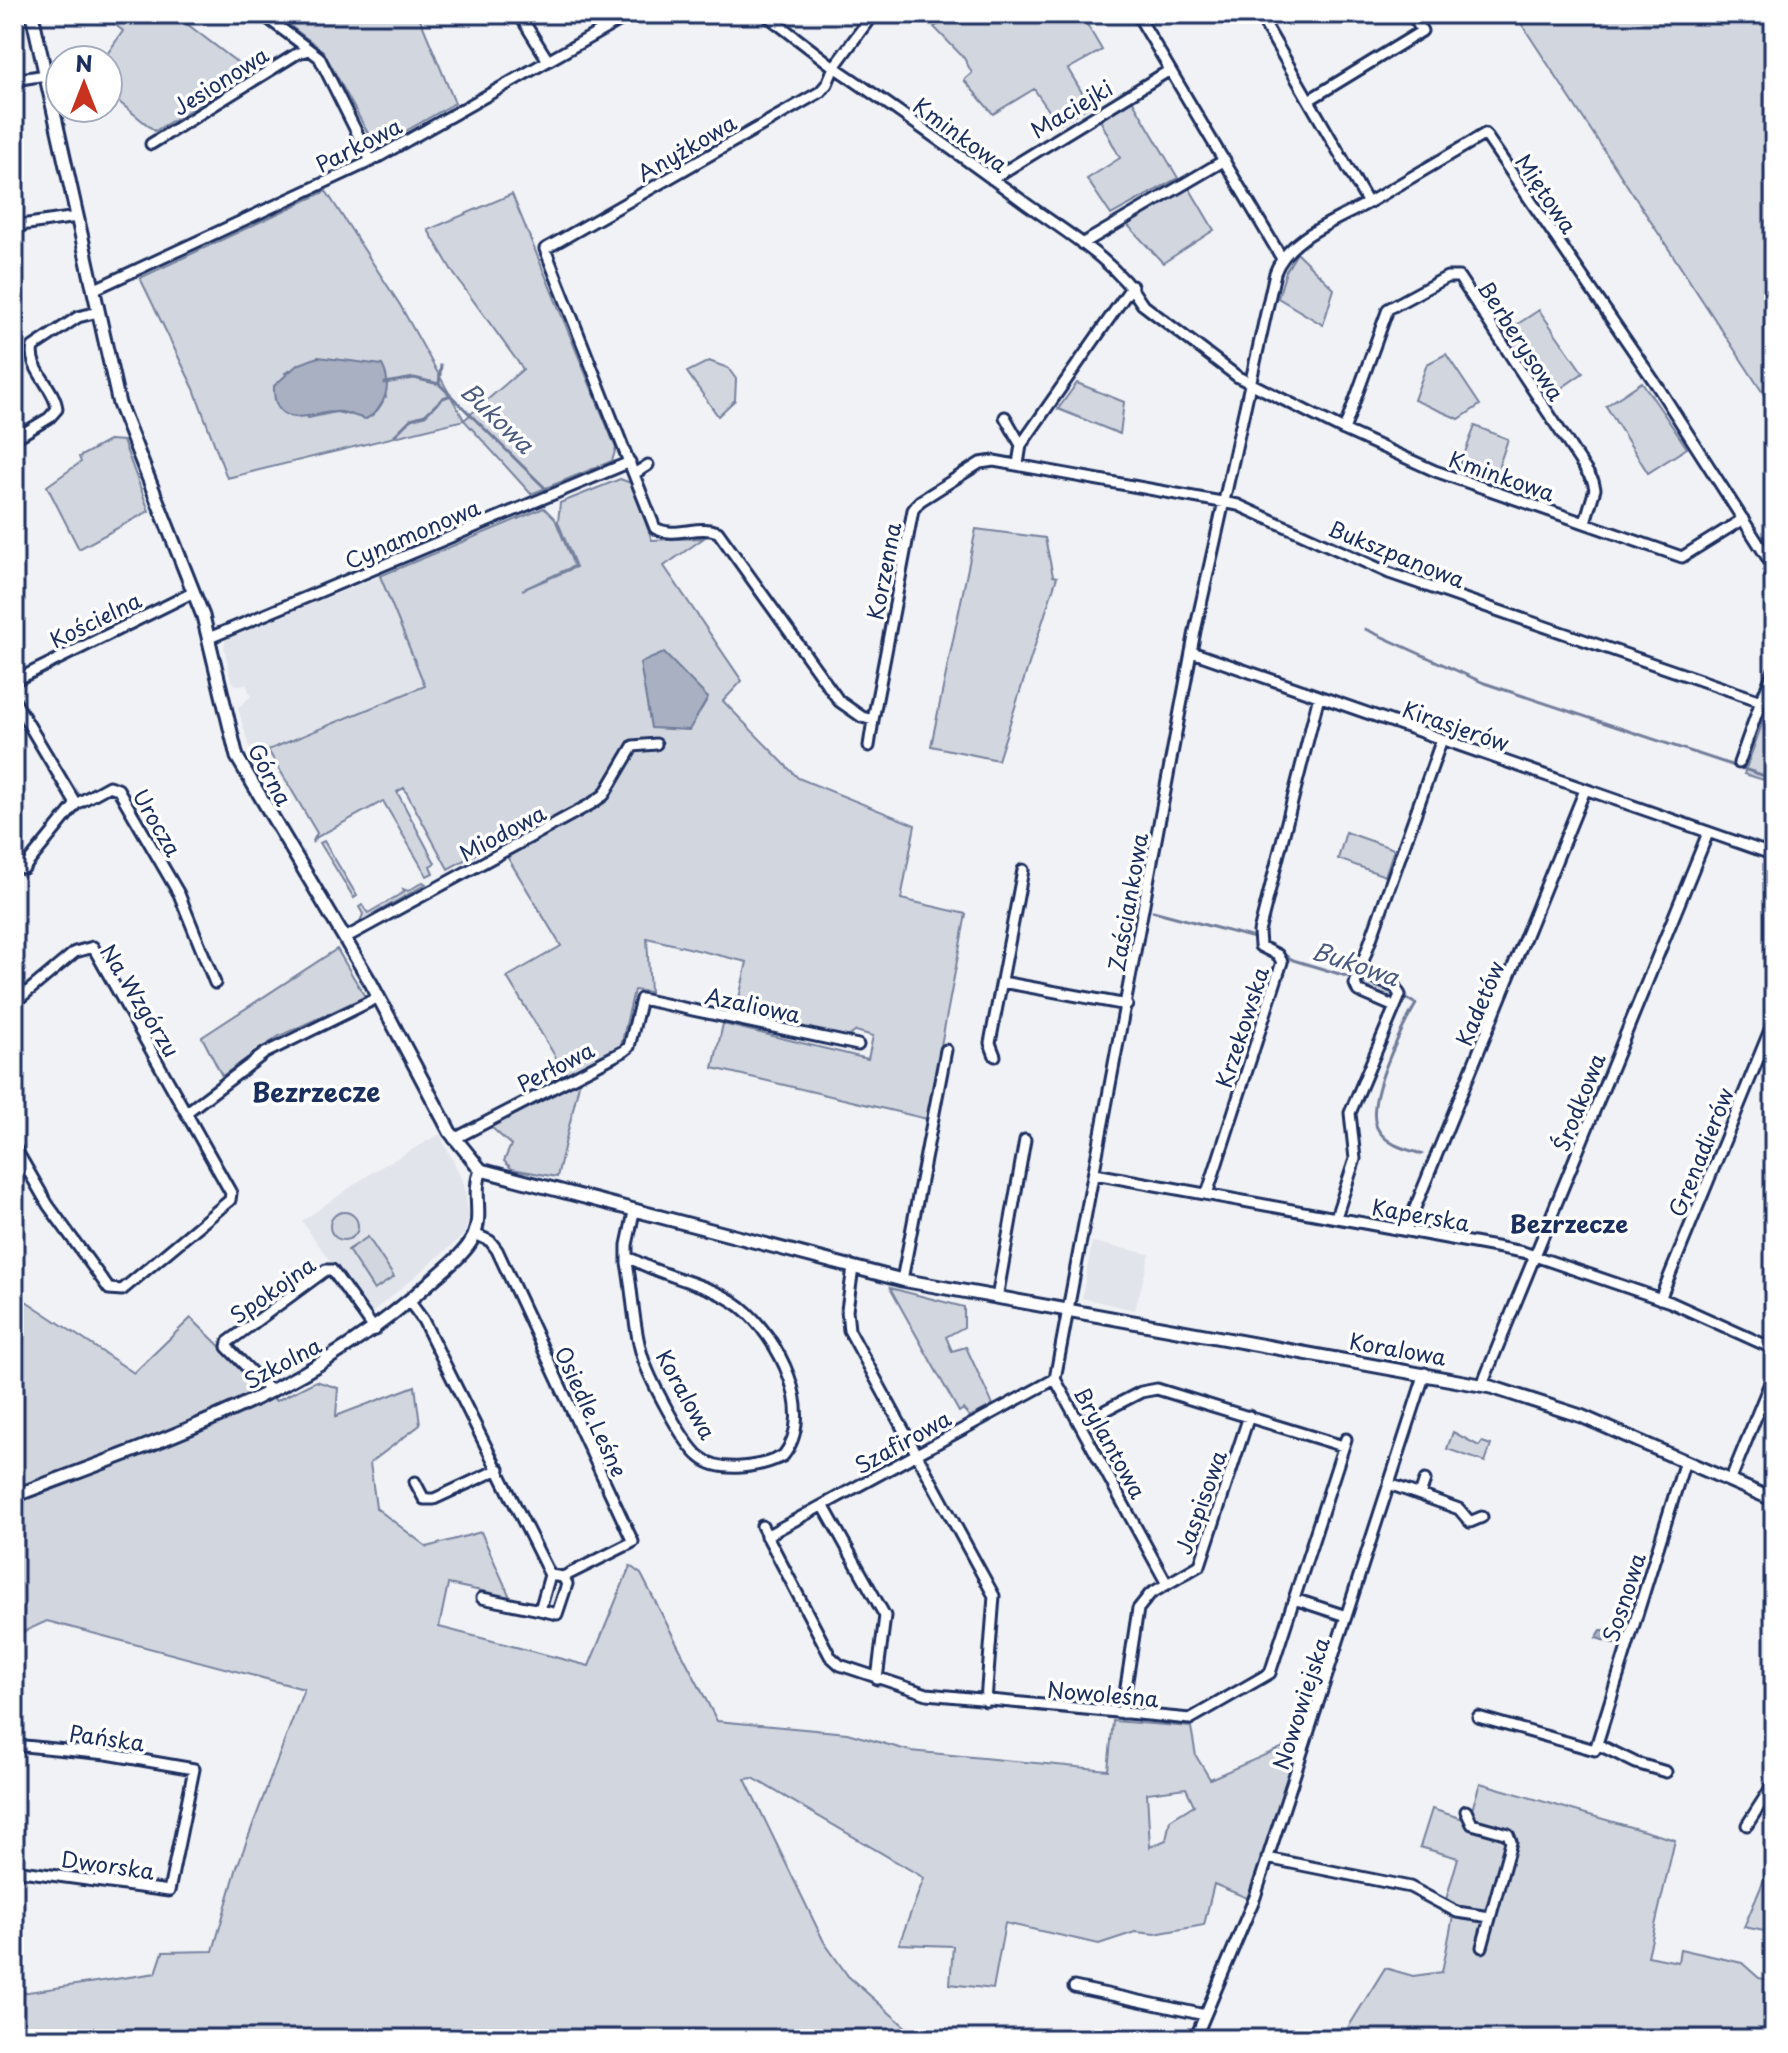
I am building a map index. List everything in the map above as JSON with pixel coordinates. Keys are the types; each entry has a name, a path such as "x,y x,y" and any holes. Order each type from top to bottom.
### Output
{"street":[{"name":"Górna","path":"32,14 44,66"},
{"path":"262,14 319,57 371,161"},
{"path":"519,14 547,59"},
{"name":"Kminkowa","path":"765,14 1082,244 1132,286 1142,304 1238,377 1435,471 1682,557 1743,519"},
{"name":"Anyżkowa","path":"630,462 545,249 645,198 820,92 834,67 873,14"},
{"path":"1137,14 1281,257 1223,500"},
{"path":"1259,14 1368,203 1281,257"},
{"path":"1309,100 1422,31 1412,14"},
{"name":"Parkowa","path":"93,290 371,161 624,16"},
{"name":"Jesionowa","path":"151,144 298,53 309,50"},
{"name":"Maciejki","path":"992,179 1170,70"},
{"path":"14,80 44,75"},
{"name":"Górna","path":"57,124 123,417 194,592 209,638 237,757 379,997 454,1139 481,1170"},
{"name":"Miętowa","path":"1368,203 1485,134 1774,568"},
{"path":"1082,244 1225,160"},
{"path":"14,226 77,217"},
{"name":"Berberysowa","path":"1344,430 1388,309 1447,277 1459,277 1593,481 1595,489 1585,522"},
{"path":"1018,464 1021,445 1132,286"},
{"path":"14,439 52,416 57,409 55,398 33,360 33,347 78,317 98,312"},
{"path":"1005,417 1021,445"},
{"path":"630,462 655,528 666,533 710,529 718,532 839,701 851,711 873,720"},
{"name":"Cynamonowa","path":"209,638 630,462"},
{"name":"Bukszpanowa","path":"980,463 1018,464 1223,500 1389,573 1761,701"},
{"name":"Korzenna","path":"869,746 913,510 920,501 980,463"},
{"path":"634,474 648,465"},
{"name":"Zaściankowa","path":"1068,1310 1223,500"},
{"name":"Kościelna","path":"14,681 194,592"},
{"name":"Kirasjerów","path":"1192,652 1774,855"},
{"path":"1739,763 1774,670"},
{"name":"Krzekowska","path":"1207,1194 1282,962 1278,955 1260,946 1258,939 1319,696"},
{"path":"14,700 76,804 24,868 14,866"},
{"path":"1395,1007 1358,991 1355,984 1442,739"},
{"name":"Miodowa","path":"345,938 591,804 604,795 633,746 656,744"},
{"name":"Urocza","path":"76,804 109,786 118,789 179,894 215,983"},
{"name":"Kadetów","path":"1406,1230 1585,790"},
{"name":"Środkowa","path":"1482,1385 1708,833"},
{"path":"995,1056 990,1043 1023,870"},
{"name":"Na Wzgórzu","path":"14,1003 75,952 93,947 231,1193 230,1200 122,1290 109,1289 48,1205 14,1146"},
{"path":"1336,1217 1355,1159 1350,1113 1399,991 1358,972"},
{"path":"1002,982 1127,1005"},
{"path":"187,1112 265,1053 379,997"},
{"name":"Perłowa","path":"454,1139 624,1051 629,1047 641,999"},
{"name":"Azaliowa","path":"641,999 858,1045"},
{"name":"Grenadierów","path":"1660,1299 1774,1020"},
{"path":"902,1280 946,1050"},
{"path":"997,1298 1025,1140"},
{"path":"475,1234 475,1188 481,1170"},
{"name":"Koralowa","path":"481,1170 902,1280 1482,1385 1567,1411 1774,1500"},
{"name":"Kaperska","path":"1095,1174 1535,1255 1660,1299 1774,1349"},
{"path":"627,1258 634,1212"},
{"name":"Szkolna","path":"14,1496 201,1423 271,1392 336,1357 409,1301 462,1252 475,1234"},
{"name":"Osiedle Leśne","path":"475,1234 490,1241 497,1250 633,1542 563,1577"},
{"name":"Koralowa","path":"627,1258 644,1265 721,1295 757,1324 781,1362 797,1408 795,1433 783,1456 766,1462 727,1467 713,1464 694,1451 657,1390 642,1355 627,1258"},
{"path":"629,1275 644,1265"},
{"path":"853,1268 847,1310 849,1330 994,1596 986,1701"},
{"name":"Spokojna","path":"271,1392 227,1347 228,1342 326,1270 332,1270 375,1330"},
{"path":"409,1301 423,1320 550,1575 540,1610"},
{"name":"Brylantowa","path":"1068,1310 1055,1379 1167,1584"},
{"name":"Nowowiejska","path":"1195,2039 1251,1906 1425,1373"},
{"path":"1730,1481 1774,1373"},
{"name":"Szafirowa","path":"764,1531 823,1505 1055,1379"},
{"path":"1081,1423 1141,1392 1157,1389 1249,1416"},
{"name":"Nowoleśna","path":"764,1531 830,1656 840,1665 927,1694 1190,1719 1267,1676 1344,1443 1249,1416"},
{"name":"Jaspisowa","path":"1122,1713 1135,1618 1147,1596 1200,1565 1249,1416"},
{"name":"Sosnowa","path":"1597,1744 1685,1461"},
{"path":"415,1482 424,1499 434,1499 499,1469"},
{"path":"1420,1495 1425,1480"},
{"path":"1389,1484 1459,1509 1472,1522 1482,1517"},
{"path":"823,1505 885,1616 877,1679"},
{"path":"482,1598 557,1614 561,1611 567,1584 563,1577 550,1575"},
{"path":"1294,1599 1346,1616"},
{"path":"1478,1717 1591,1751 1597,1744 1636,1763 1666,1772"},
{"name":"Pańska","path":"14,1745 107,1754 194,1769"},
{"name":"Dworska","path":"14,1870 169,1891 194,1769"},
{"path":"1747,1825 1774,1783"},
{"path":"1466,1811 1472,1824 1508,1834 1511,1842 1482,1947"},
{"path":"1267,1858 1410,1887 1457,1912 1490,1917"},
{"path":"1074,1987 1205,2015"}],"shaded area":[{"path":"102,14 174,14 251,73 155,131 124,106 124,44 114,44 123,31"},
{"path":"275,14 418,14 455,103 376,148 323,51"},
{"path":"957,14 1081,14 1102,50 1068,69 1090,106 1058,124 1034,89 993,114 964,80 972,73 964,58 934,27"},
{"path":"1515,14 1774,14 1774,410"},
{"path":"1131,98 1178,178 1111,215 1087,179 1120,158 1099,118"},
{"path":"1188,186 1214,230 1163,263 1123,220"},
{"path":"326,191 400,305 464,420 227,478 194,389 140,278","holes":["318,357 384,391 386,397 349,415 336,412 308,418 285,373"]},
{"path":"512,194 616,448 612,461 531,494 464,420 523,369 454,274 428,230"},
{"path":"1297,253 1334,289 1323,325 1278,298 1286,271"},
{"path":"1539,310 1583,373 1547,398 1504,333"},
{"path":"1446,354 1480,405 1459,419 1414,400 1427,364"},
{"path":"709,361 728,368 736,379 735,400 718,416 687,372"},
{"path":"1642,382 1687,448 1648,473 1606,406"},
{"path":"1077,383 1124,402 1120,434 1058,409"},
{"path":"1475,426 1508,439 1493,483 1458,471"},
{"path":"110,440 123,441 149,511 79,549 47,486 81,462 79,457"},
{"path":"620,479 631,483 652,540 704,538 664,566 742,681 723,701 798,778 915,825 901,899 966,914 927,1119 713,1068 723,1024 868,1059 873,1036 856,1031 847,1038 736,1012 747,962 647,938 650,992 634,990 621,1046 566,1074 507,977 561,946 508,858 503,839 448,869 404,788 397,792 435,863 430,866 433,873 427,876 383,801 317,837 312,843 317,833 268,750 425,686 380,576 544,508 555,519 574,566 522,590 576,567 558,522 560,503"},
{"path":"976,529 1045,538 1053,576 1057,577 998,760 931,746"},
{"path":"380,576 425,686 252,757 238,708 251,696 246,684 236,685 231,680 224,646 226,639"},
{"path":"1774,691 1774,783 1744,774"},
{"path":"1346,832 1394,849 1385,876 1338,859"},
{"path":"324,841 357,896 354,898 320,843"},
{"path":"423,882 426,884 360,922 363,914 359,907 362,905 368,913 404,892 403,889 408,891"},
{"path":"337,949 365,997 279,1036 222,1076 202,1037"},
{"path":"1364,981 1394,992 1394,998 1364,988"},
{"path":"580,1080 557,1177 512,1169 504,1161 511,1145 490,1126"},
{"path":"440,1134 464,1184 469,1216 465,1234 368,1316 302,1221 374,1171"},
{"path":"344,1212 354,1216 358,1226 354,1236 344,1240 334,1236 330,1226 334,1216"},
{"path":"368,1237 394,1277 374,1290 348,1250"},
{"path":"1092,1242 1150,1254 1135,1310 1082,1298"},
{"path":"890,1288 964,1307 964,1327 946,1337 952,1351 966,1347 993,1405 970,1417 963,1409 959,1412"},
{"path":"14,1293 134,1373 191,1318 276,1401 316,1381 338,1388 336,1416 415,1386 420,1425 370,1463 376,1508 427,1547 481,1532 510,1597 448,1584 439,1627 589,1666 630,1566 641,1574 717,1721 847,1733 910,1751 1108,1770 1113,1721 1191,1727 1196,1756 1210,1779 1304,1738 1247,1898 1214,1884 1204,1925 1155,1934 1135,1932 1099,1944 1005,1923 993,1989 950,1984 953,1946 899,1944 924,1878 753,1778 745,1779 824,1942 848,1976 919,2039 14,2039 14,1994 156,1973 163,1952 213,1951 237,1867 304,1689 47,1621 14,1636","holes":["1186,1788 1194,1805 1170,1820 1166,1840 1150,1847 1147,1793"]},
{"path":"1453,1432 1479,1446 1482,1442 1491,1445 1485,1462 1447,1449"},
{"path":"1480,1783 1675,1840 1648,1956 1678,1962 1680,1949 1742,1963 1759,1978 1774,1981 1774,2039 1341,2039 1385,1968 1413,1976 1442,1972 1453,1916 1443,1910 1458,1858 1420,1847 1432,1809 1463,1819 1471,1813"},
{"path":"1774,1856 1774,1933 1744,1927"},
{"path":"910,2028 994,2039 922,2039"},
{"path":"1248,2031 1322,2039 1246,2039"}],"water":[{"path":"318,357 382,365 387,388 382,403 373,415 366,419 333,412 299,417 281,411 275,402 274,386 297,365"},
{"path":"664,653 708,698 689,730 651,728 640,663"},
{"path":"1621,1615 1628,1616 1618,1645 1596,1638 1601,1630 1615,1630"}],"waterway":[{"name":"Bukowa","path":"441,365 439,384 545,488"},
{"path":"385,383 414,378 439,384"},
{"path":"395,435 411,419 425,415 443,398 451,395"},
{"path":"1365,629 1484,683 1774,779"},
{"name":"Bukowa","path":"1153,911 1258,939"},
{"name":"Bukowa","path":"1281,953 1293,960 1353,978"},
{"name":"Bukowa","path":"1361,980 1395,993"},
{"name":"Bukowa","path":"1402,996 1416,1004 1379,1087 1375,1120 1379,1131 1388,1140 1422,1154"}],"district":[{"name":"Bezrzecze","path":"316,1091"},
{"name":"Bezrzecze","path":"1569,1223"}]}
